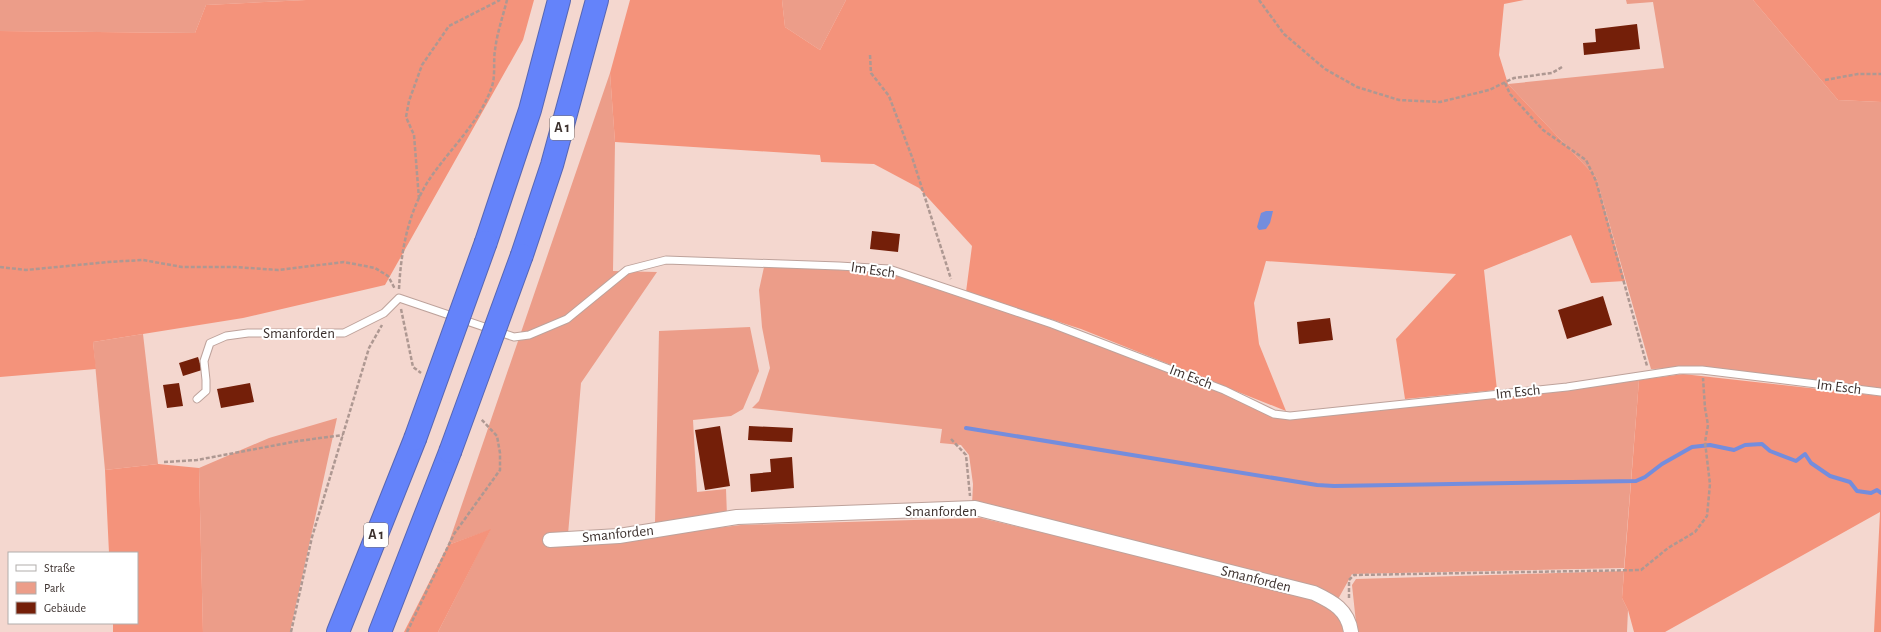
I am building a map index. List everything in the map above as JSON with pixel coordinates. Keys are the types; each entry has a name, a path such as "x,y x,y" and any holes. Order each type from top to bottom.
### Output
{"highway":[{"name":"A 1","path":"338,632 415,439 486,242 530,110 559,0"},
{"name":"A 1","path":"380,632 450,452 522,255 552,165 597,0"}],"street":[{"name":"Smanforden","path":"550,540 619,536 737,516 970,508 1314,593 1332,601 1344,612"},
{"path":"1344,612 1350,623 1351,632"}],"lane":[{"name":"Im Esch","path":"399,298 514,338 529,335 567,319 628,270 666,260 889,269 1052,324 1224,390 1274,414 1290,416 1567,387 1679,370 1702,370 1881,392"},
{"name":"Smanforden","path":"197,399 206,391 204,361 210,343 226,336 248,333 344,333 384,313 399,298"}],"path":[{"path":"419,199 414,135 406,117 409,101 422,65 449,26 500,0"},
{"path":"292,632 312,537 369,348 399,298 400,263 408,226 419,199 433,175 474,123 492,88 495,50 507,0"},
{"path":"1260,0 1284,34 1325,69 1357,87 1399,100 1440,102 1489,90 1514,78 1552,73 1562,67"},
{"path":"870,55 871,73 888,96 912,156 955,292"},
{"path":"1825,80 1858,74 1881,74"},
{"path":"1504,83 1510,94 1543,130 1586,160 1596,181 1650,374"},
{"path":"0,267 26,270 143,260 182,267 235,267 278,270 344,262 374,268 388,276 399,298"},
{"path":"1344,612 1348,604 1349,580 1354,575 1641,570 1668,548 1695,532 1707,516 1710,484 1705,442 1708,425 1702,370"},
{"path":"164,462 197,460 298,441 343,435"},
{"path":"951,439 966,455 970,483 970,508"}],"green space":[{"path":"0,0 306,0 206,5 195,33 0,31"},
{"path":"782,0 846,0 820,50 785,27"},
{"path":"1626,0 1753,0 1838,100 1881,102 1881,389 1686,368 1651,369 1596,177 1508,84 1664,68 1653,2 1627,4"},
{"path":"610,73 615,142 613,271 657,272 581,383 567,546 741,525 981,518 1317,598 1331,609 1338,617 1344,627 1345,632 438,632 490,530 448,545"},
{"path":"764,267 888,272 1050,326 1221,391 1272,416 1639,380 1624,568 1352,574 1337,601 972,505 973,484 969,455 961,445 940,443 942,429 752,408 759,401 770,368 762,327 759,290"},
{"path":"750,327 759,371 743,409 731,416 693,420 697,492 726,489 727,516 655,523 659,331"},
{"path":"143,334 158,464 105,470 93,342"},
{"path":"337,418 290,632 203,632 199,468 269,438"},
{"path":"1624,571 1622,598 1628,610 1627,632 1357,632 1352,585 1356,579"}],"shaded area":[{"path":"306,0 534,0 523,40 385,285 243,318 93,342 96,369 0,377 0,31 195,33 206,5"},
{"path":"630,0 782,0 785,27 820,50 846,0 1524,0 1504,4 1499,55 1508,84 1596,177 1625,281 1591,283 1571,235 1484,270 1497,390 1405,399 1396,339 1456,274 1266,261 1254,303 1259,344 1286,411 1081,329 966,292 972,246 919,188 874,164 821,162 820,155 615,142 610,73"},
{"path":"1753,0 1881,0 1881,102 1838,100"},
{"path":"1683,374 1881,396 1881,632 1874,632 1880,512 1665,632 1634,632 1628,610 1622,598 1639,380"},
{"path":"158,464 199,468 203,632 113,632 113,624 138,624 138,552 109,552 105,470"},
{"path":"491,529 438,632 404,632 448,545"}],"water":[{"path":"1273,211 1270,223 1266,229 1259,230 1257,227 1261,213"}],"building":[{"path":"1637,24 1640,49 1584,55 1583,43 1596,42 1595,29"},
{"path":"872,231 900,234 898,252 870,249"},
{"path":"1603,296 1612,325 1567,339 1558,310"},
{"path":"1330,318 1333,340 1299,344 1297,322"},
{"path":"198,357 202,370 183,376 179,363"},
{"path":"179,383 183,406 167,408 163,385"},
{"path":"250,383 254,402 221,408 217,389"},
{"path":"720,426 730,486 705,490 695,430"},
{"path":"749,426 793,428 792,442 748,440"},
{"path":"792,457 794,488 751,492 750,474 771,472 770,459"}],"waterway":[{"path":"966,428 1317,485 1334,486 1636,481 1645,477 1662,464 1692,447 1710,445 1734,450 1745,445 1762,444 1770,451 1796,461 1805,454 1811,463 1830,476 1850,482 1857,491 1871,493 1877,490 1881,493"}]}
